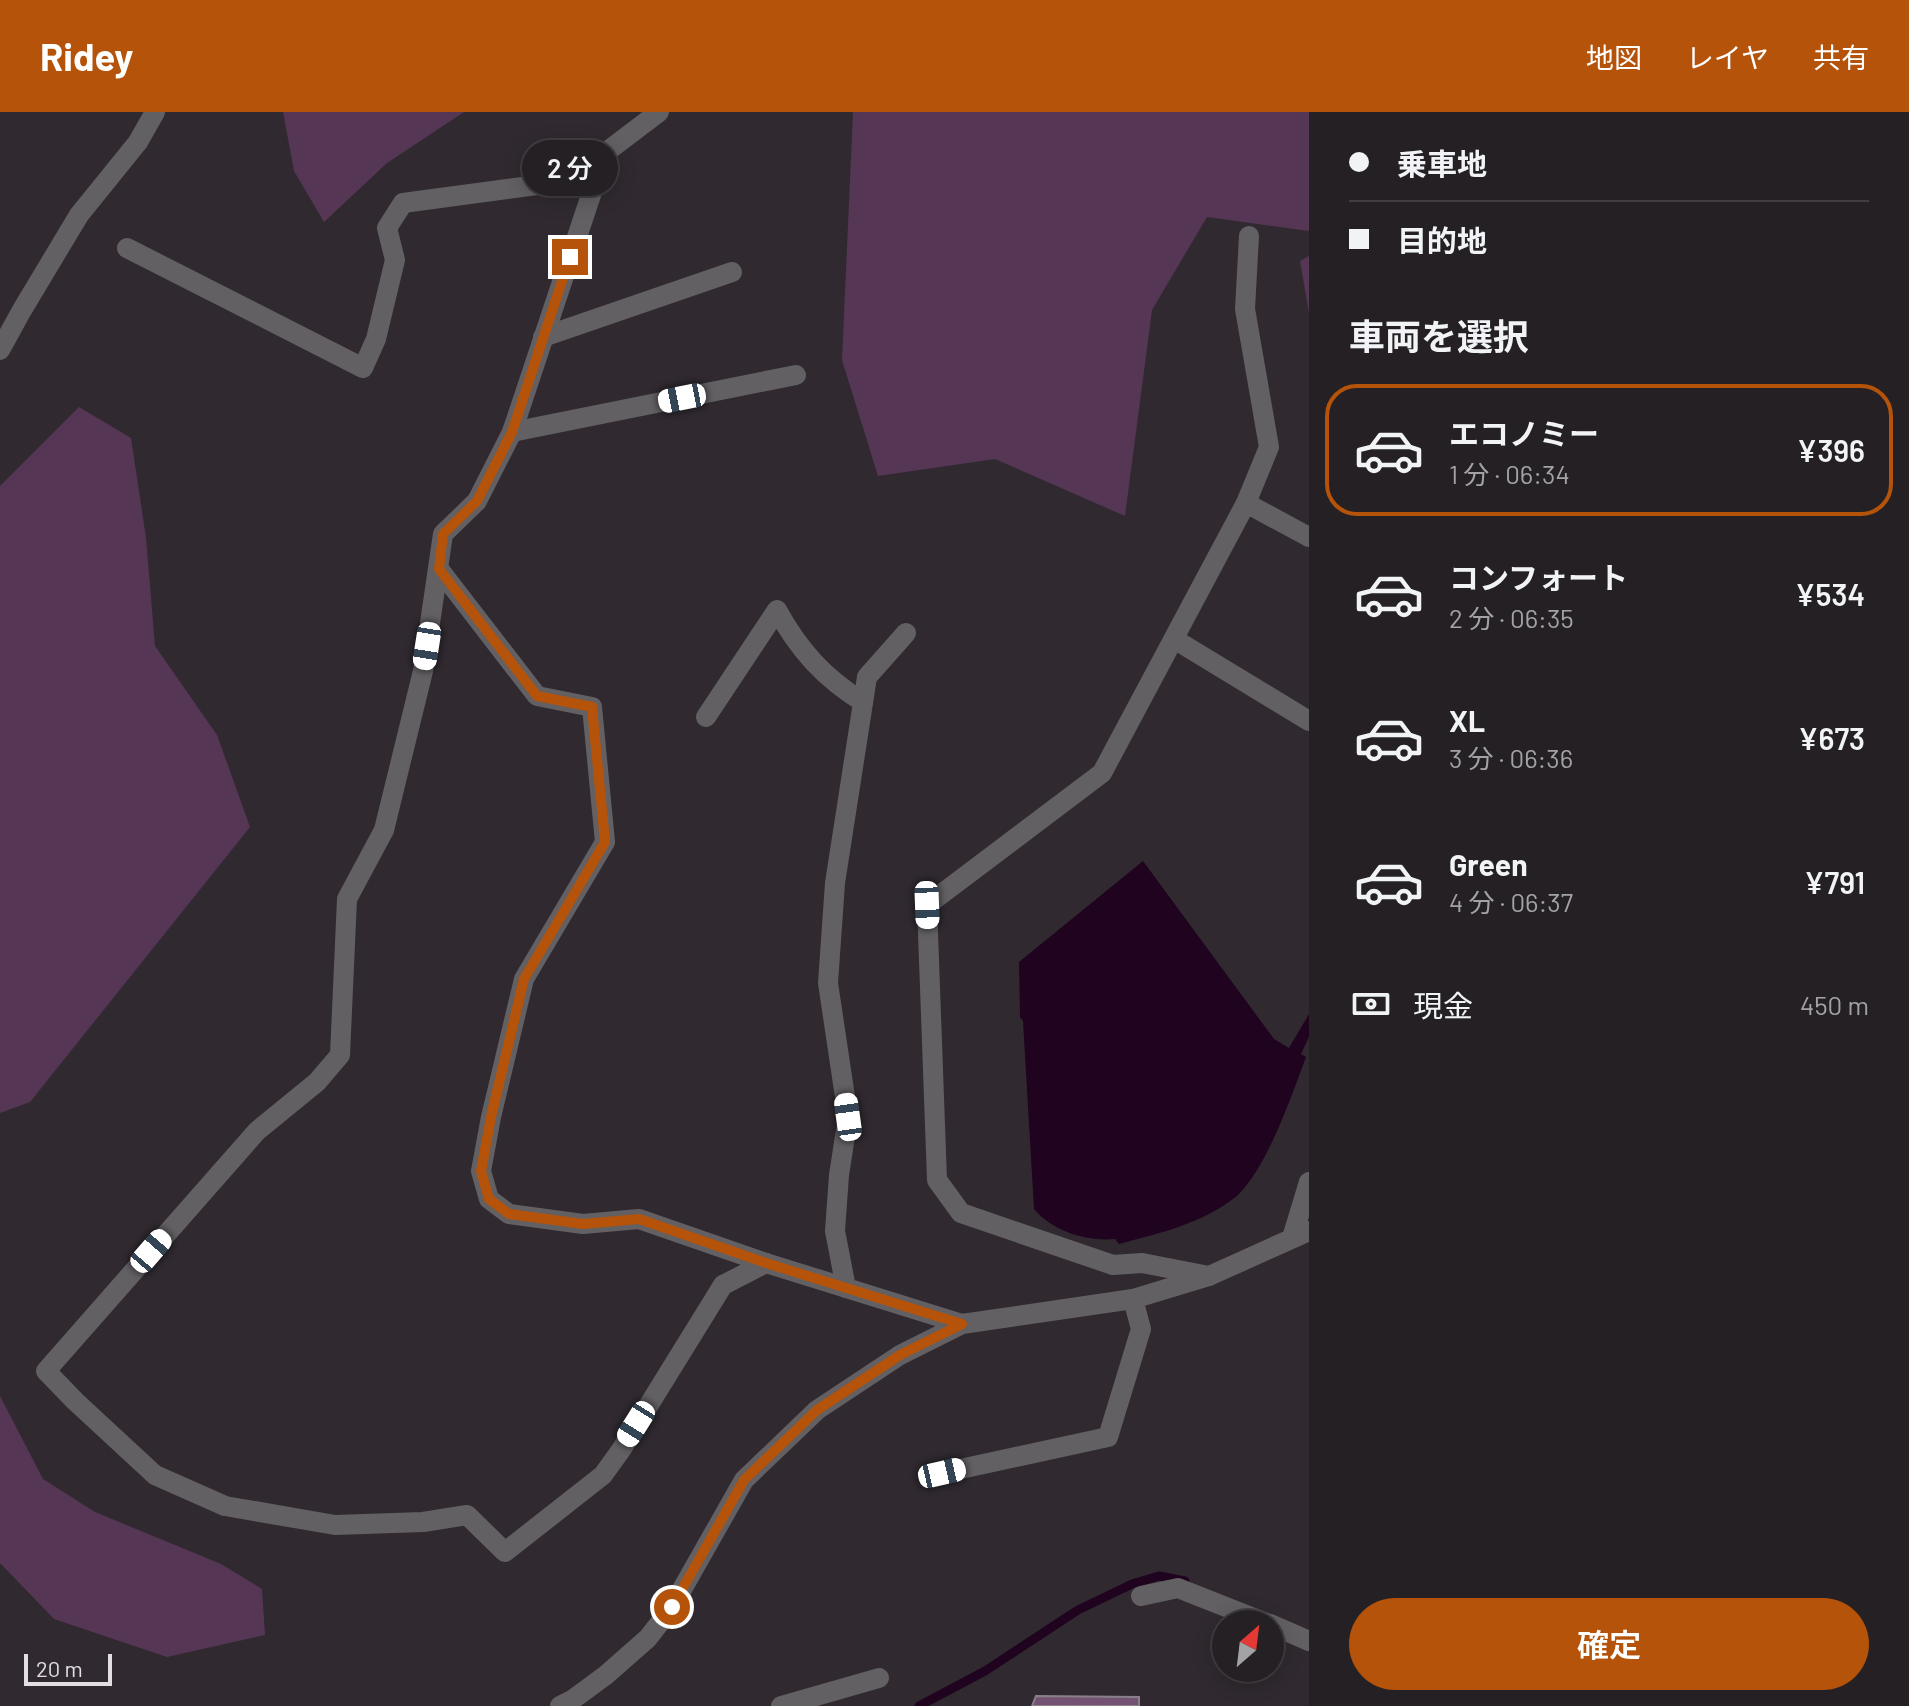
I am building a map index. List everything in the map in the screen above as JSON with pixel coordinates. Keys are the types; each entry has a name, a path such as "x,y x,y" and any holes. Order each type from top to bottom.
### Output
{"street":[{"path":"0,350 79,215 138,142 155,112"},
{"path":"659,112 605,153 512,432 477,501 443,534 423,671 384,830 347,899 340,1055 317,1082 257,1131 46,1371 155,1475 225,1506 335,1525 423,1522 467,1515 505,1552 603,1475 723,1285 766,1263"},
{"path":"127,248 363,368 376,339 395,260 387,228 403,203 597,177"},
{"path":"1209,1276 1142,1263 1113,1265 961,1213 937,1180 927,905 1102,773 1246,503 1269,447 1245,309 1249,236"},
{"path":"543,337 732,272"},
{"path":"512,432 796,375"},
{"path":"1246,503 1309,537"},
{"path":"439,569 537,696 592,707 605,842 524,979 481,1171 489,1199 509,1214 583,1224 639,1219 766,1263 962,1324"},
{"path":"706,717 777,610 810,660 840,688 863,702"},
{"path":"846,1288 835,1231 848,1117 828,983 835,883 867,677 906,633"},
{"path":"1174,639 1309,721"},
{"path":"569,1704 648,1638 672,1607 744,1480 817,1410 900,1355 962,1324 1133,1299 1209,1276 1300,1234 1309,1182"},
{"path":"942,1473 1108,1437 1141,1329 1133,1299"},
{"path":"1141,1596 1178,1588 1234,1610"},
{"path":"1284,1630 1309,1641"},
{"path":"781,1706 879,1678"}],"shaded area":[{"path":"283,112 464,112 387,163 324,222 294,171"},
{"path":"853,112 1309,112 1309,231 1207,217 1152,310 1125,516 995,459 878,476 842,360"},
{"path":"1309,256 1309,313 1300,261"},
{"path":"79,407 131,438 146,538 155,646 217,735 250,827 30,1102 0,1113 0,486"},
{"path":"1143,861 1274,1039 1289,1048 1309,1014 1309,1037 1301,1054 1306,1057 1278,1130 1259,1166 1238,1195 1198,1219 1119,1244 1115,1239 1082,1237 1060,1229 1034,1209 1019,962"},
{"path":"0,1396 43,1479 95,1512 221,1564 262,1589 265,1635 167,1657 54,1619 0,1563"}],"building":[{"path":"1036,1696 1139,1697 1139,1706 1032,1706"}],"waterway":[{"path":"919,1706 985,1671 1078,1610 1132,1584 1159,1576 1185,1581"}],"route":[{"path":"570,257 512,432 477,501 443,534 439,569 537,696 592,707 605,842 524,979 481,1171 489,1199 509,1214 583,1224 639,1219 766,1263 962,1324 900,1355 817,1410 744,1480 672,1607"}]}
